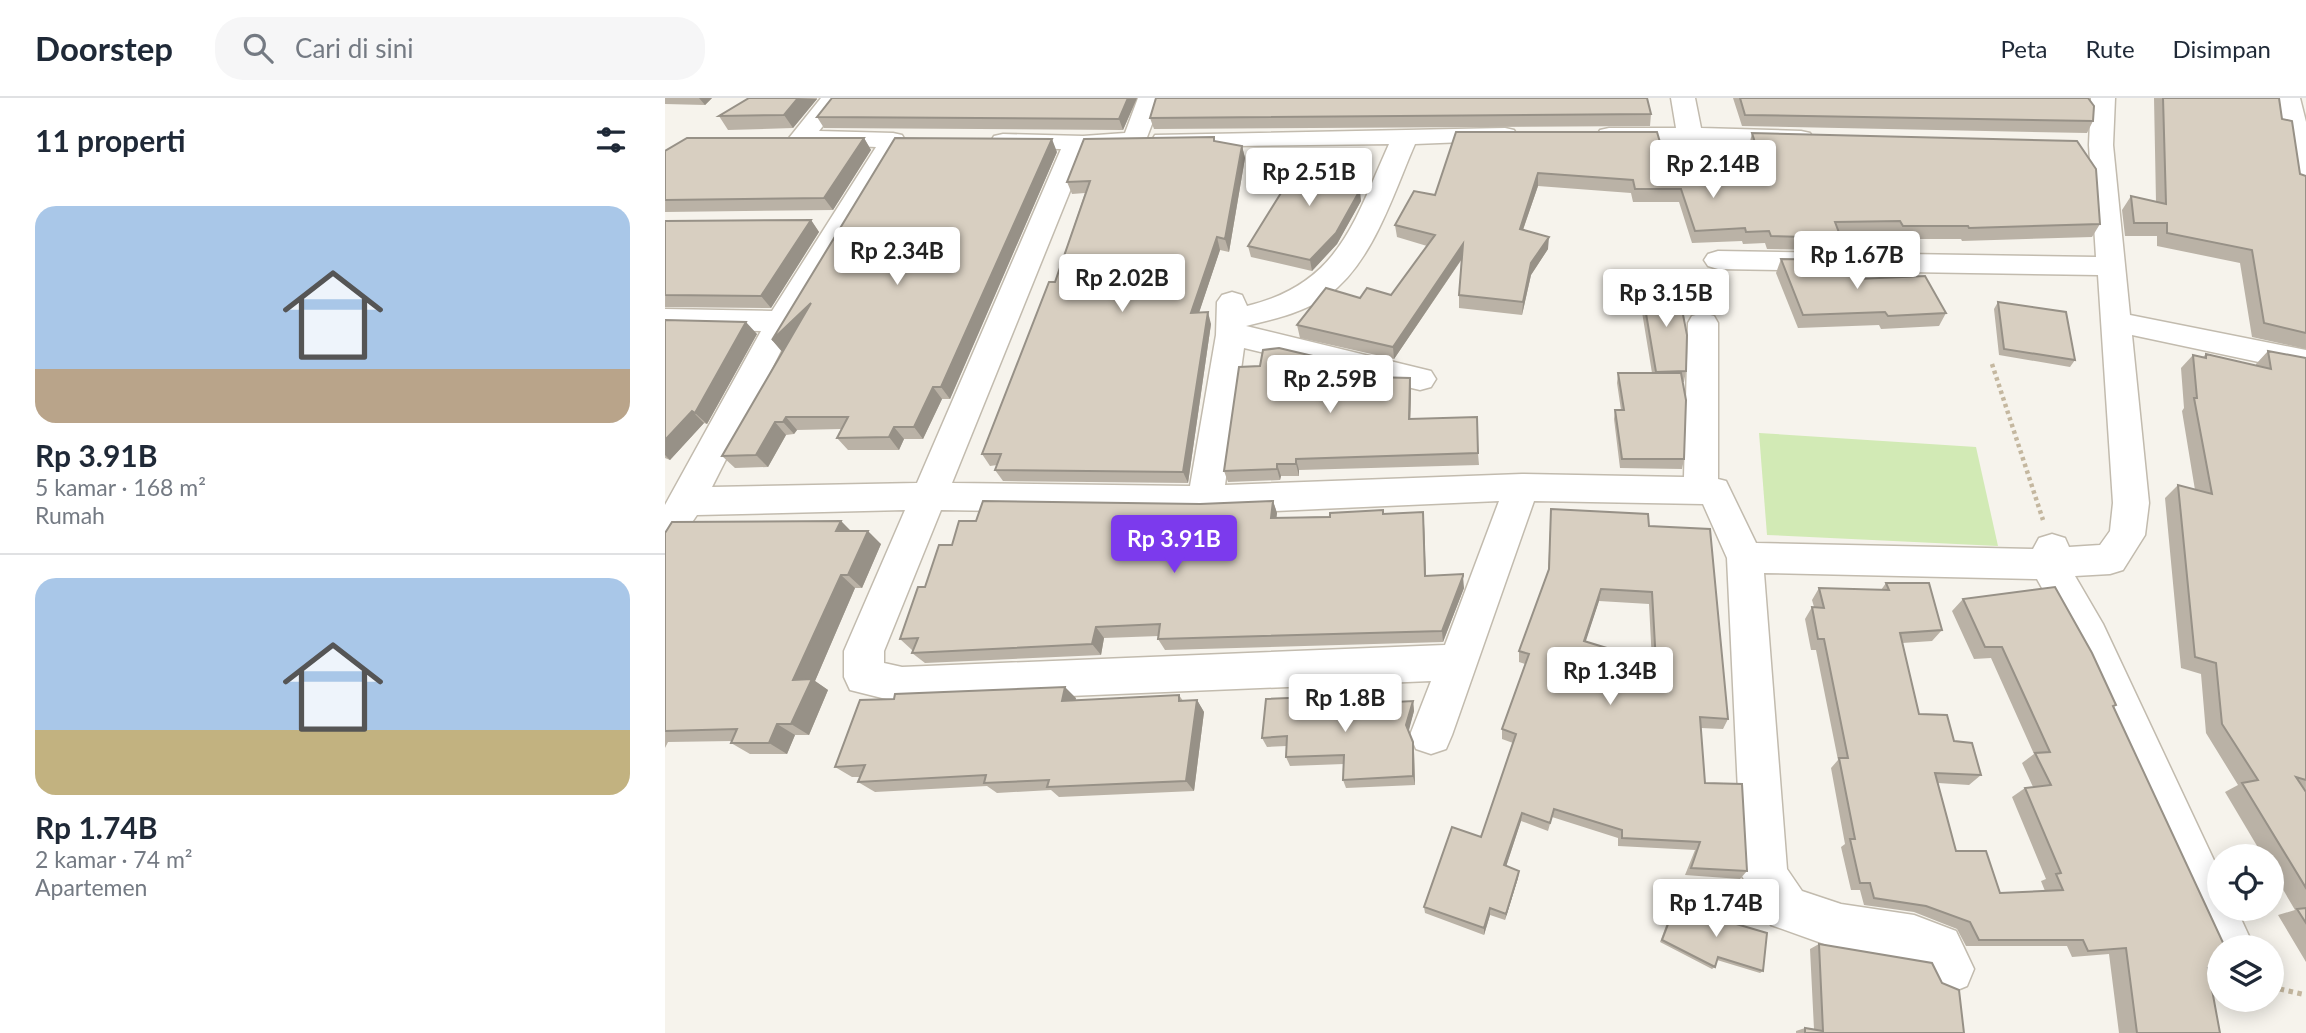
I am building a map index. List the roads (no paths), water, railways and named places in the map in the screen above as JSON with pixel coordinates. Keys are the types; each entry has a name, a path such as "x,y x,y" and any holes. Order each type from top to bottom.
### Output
{"street":[{"path":"665,533 688,501 781,321 829,221 906,140 788,139 833,98"},
{"path":"1135,140 1150,98"},
{"path":"1683,98 1690,135"},
{"path":"1745,558 2050,555 2110,559 2127,535 2131,503 2110,266 2087,145 2103,98"},
{"path":"2288,98 2306,172"},
{"path":"1231,319 1283,307 1327,282 1358,237 1406,135"},
{"path":"972,141 1077,142 1524,135"},
{"path":"1588,135 1827,138"},
{"path":"1077,142 864,651 864,677 902,685 1458,662"},
{"path":"1719,260 2110,266"},
{"path":"1231,319 1420,379"},
{"path":"1205,500 1231,319"},
{"path":"665,320 781,321"},
{"path":"2116,322 2306,361"},
{"path":"1701,491 1703,323"},
{"path":"688,501 929,496 1205,500 1522,487 1714,491 1745,558 1765,876 1787,909 1841,927 1914,939 1939,948 1950,969"},
{"path":"1431,735 1522,487"},
{"path":"2050,555 2225,935"}]}
